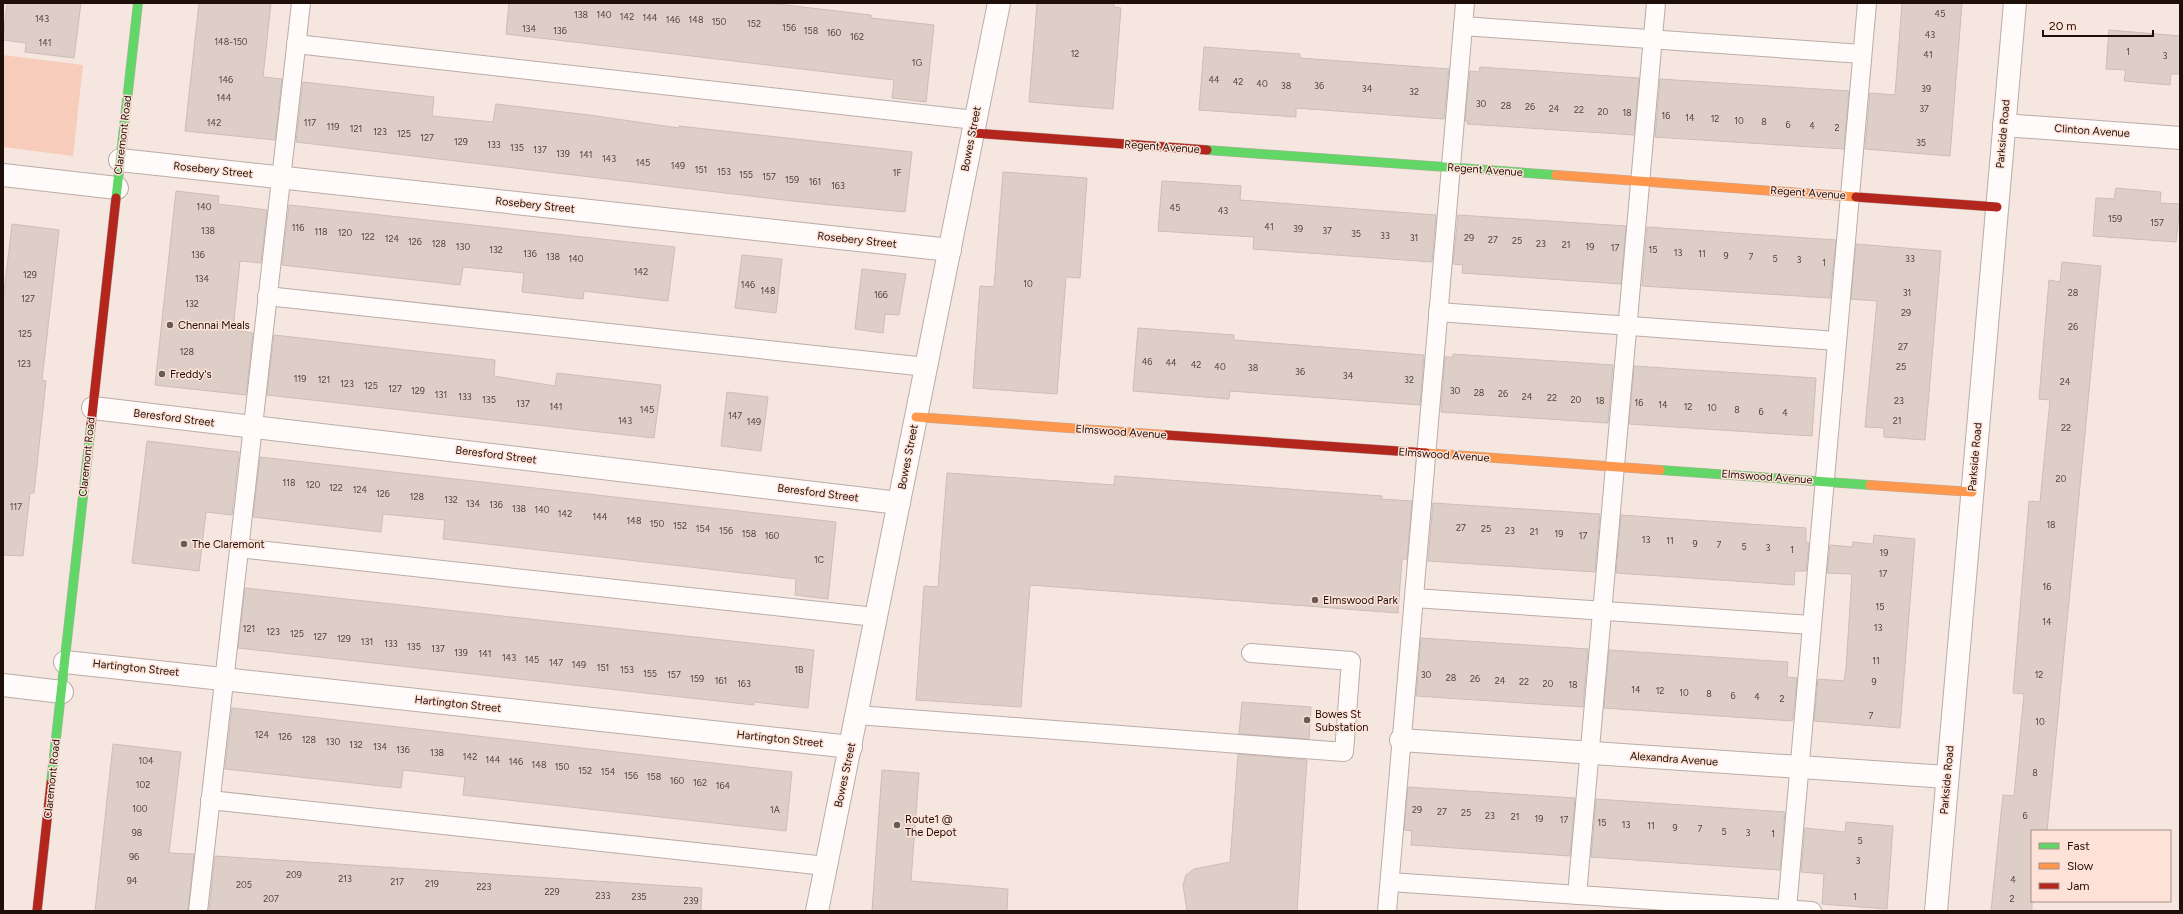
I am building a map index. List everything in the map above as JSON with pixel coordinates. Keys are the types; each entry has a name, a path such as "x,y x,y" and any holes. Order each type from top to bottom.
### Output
{"street":[{"name":"Claremont Road","path":"37,911 138,3"},
{"name":"Bowes Street","path":"817,911 999,3"},
{"name":"Parkside Road","path":"1936,911 2015,3"},
{"name":"Clinton Avenue","path":"2004,125 2180,138"},
{"name":"Regent Avenue","path":"974,126 1451,167 1997,207"},
{"name":"Rosebery Street","path":"120,160 950,250"},
{"path":"3,175 117,188"},
{"name":"Beresford Street","path":"93,408 899,503"},
{"name":"Elmswood Avenue","path":"916,417 1972,492"},
{"name":"Hartington Street","path":"65,662 225,678 851,747"},
{"path":"3,685 62,692"},
{"name":"Alexandra Avenue","path":"1402,740 1947,777"}],"lane":[{"path":"198,911 301,3"},
{"path":"1387,911 1465,3"},
{"path":"1577,895 1656,3"},
{"path":"1787,909 1867,3"},
{"path":"1463,26 1862,54"},
{"path":"296,44 974,126"},
{"path":"267,296 926,367"},
{"path":"1438,312 1837,341"},
{"path":"238,548 875,617"},
{"path":"1414,598 1812,626"},
{"path":"857,715 1344,752 1351,661 1251,653"},
{"path":"210,800 826,866"},
{"path":"1390,882 1577,895 1640,905 1812,911"}],"shaded area":[{"path":"3,55 83,65 73,156 3,147"}],"building":[{"path":"7,3 81,3 74,58 25,52 26,43 3,40"},
{"path":"199,3 271,3 263,77 282,79 275,140 185,131"},
{"path":"509,3 768,3 871,15 871,18 934,25 926,102 892,98 894,80 506,34"},
{"path":"1037,3 1114,3 1114,7 1121,8 1113,109 1029,102"},
{"path":"1902,3 1962,3 1950,156 1865,149 1870,93 1895,95"},
{"path":"2109,30 2180,36 2180,74 2171,74 2170,85 2124,81 2126,70 2106,69"},
{"path":"1204,47 1300,54 1300,58 1449,69 1444,119 1296,108 1296,117 1199,110"},
{"path":"1480,67 1639,78 1634,135 1467,124 1468,121 1465,121 1470,71 1479,72"},
{"path":"1660,79 1849,91 1844,149 1655,137"},
{"path":"303,82 434,97 432,116 493,122 496,104 679,128 679,126 912,152 905,212 801,202 296,142"},
{"path":"1003,172 1087,178 1080,278 1066,277 1057,394 973,388 980,286 994,287"},
{"path":"1162,181 1241,186 1240,200 1436,215 1432,262 1253,249 1254,237 1158,231"},
{"path":"2116,188 2161,192 2160,203 2180,204 2176,242 2093,236 2096,198 2114,199"},
{"path":"176,191 219,196 218,204 267,210 261,263 240,261 233,330 253,333 246,395 155,385"},
{"path":"289,205 675,247 668,301 584,291 583,299 522,292 524,273 463,267 460,285 282,265"},
{"path":"1458,215 1626,226 1621,284 1462,273 1463,265 1453,264"},
{"path":"12,224 59,230 42,380 46,381 34,493 30,493 23,556 3,555 3,301"},
{"path":"1647,227 1836,240 1830,298 1642,286"},
{"path":"1856,244 1941,251 1925,440 1884,437 1884,428 1865,427 1877,301 1851,299"},
{"path":"742,255 782,259 776,313 735,308"},
{"path":"2062,262 2101,266 2047,830 2031,830 2032,911 1991,911 2003,795 2014,796 2024,694 2013,693 2029,501 2040,502 2050,400 2039,399 2049,280 2060,282"},
{"path":"862,269 906,274 899,315 885,314 883,333 855,329"},
{"path":"1138,328 1234,335 1234,340 1424,355 1420,405 1230,391 1229,399 1133,391"},
{"path":"274,335 495,360 494,376 555,386 557,373 661,385 654,438 267,395"},
{"path":"1453,354 1613,365 1608,423 1441,412 1445,357 1453,357"},
{"path":"1634,366 1816,378 1812,436 1629,424"},
{"path":"727,392 768,397 761,451 721,446"},
{"path":"147,441 239,452 232,515 206,512 199,571 132,563"},
{"path":"260,457 836,522 828,599 795,595 796,579 443,539 445,520 383,514 381,532 253,517"},
{"name":"Elmswood Park","path":"947,473 1114,485 1115,476 1382,496 1381,499 1412,501 1407,559 1402,559 1398,613 1030,585 1021,707 916,700 924,586 938,587"},
{"path":"1433,503 1600,514 1595,572 1428,561"},
{"path":"1621,515 1806,528 1806,543 1809,543 1806,571 1795,571 1794,585 1616,573"},
{"path":"1874,535 1915,539 1900,728 1814,721 1818,679 1844,681 1846,669 1852,574 1827,573 1830,545 1852,547 1853,542 1873,544"},
{"path":"245,588 814,650 808,708 754,702 754,705 238,648"},
{"path":"1421,638 1588,649 1583,707 1416,696"},
{"path":"1609,650 1788,662 1787,677 1797,678 1793,719 1792,721 1604,708"},
{"path":"1242,702 1311,707 1309,739 1239,734"},
{"path":"232,708 792,772 786,831 463,795 465,777 403,770 401,788 225,769"},
{"path":"113,744 181,752 169,853 194,854 188,911 95,911"},
{"path":"1238,754 1307,760 1297,911 1187,911 1183,885 1186,875 1194,869 1230,862"},
{"name":"Route1 @ The Depot","path":"882,770 919,773 911,881 1008,889 1007,911 872,911"},
{"path":"1408,787 1575,798 1570,856 1411,845 1412,831 1404,830"},
{"path":"1596,799 1785,812 1780,870 1591,857"},
{"path":"1846,822 1893,826 1887,909 1822,904 1824,874 1801,872 1805,828 1845,832"},
{"path":"215,856 702,888 701,911 209,911"}],"traffic: fast":[{"path":"116,198 138,3"},
{"path":"1207,150 1556,175"},
{"path":"51,783 91,425"},
{"path":"1660,470 1870,485"}],"traffic: slow":[{"path":"1556,175 1856,197"},
{"path":"916,417 1166,435"},
{"path":"1426,453 1660,470"},
{"path":"1870,485 1972,492"}],"traffic: jam":[{"path":"973,133 1207,150"},
{"path":"1856,197 1997,207"},
{"path":"91,425 116,198"},
{"path":"1166,435 1426,453"},
{"path":"37,911 51,783"}],"place":[{"name":"Chennai Meals","path":"170,325"},
{"name":"Freddy's","path":"162,374"},
{"name":"The Claremont","path":"184,544"},
{"name":"Elmswood Park","path":"1315,600"},
{"name":"Bowes St Substation","path":"1307,720"},
{"name":"Route1 @ The Depot","path":"897,825"}]}
